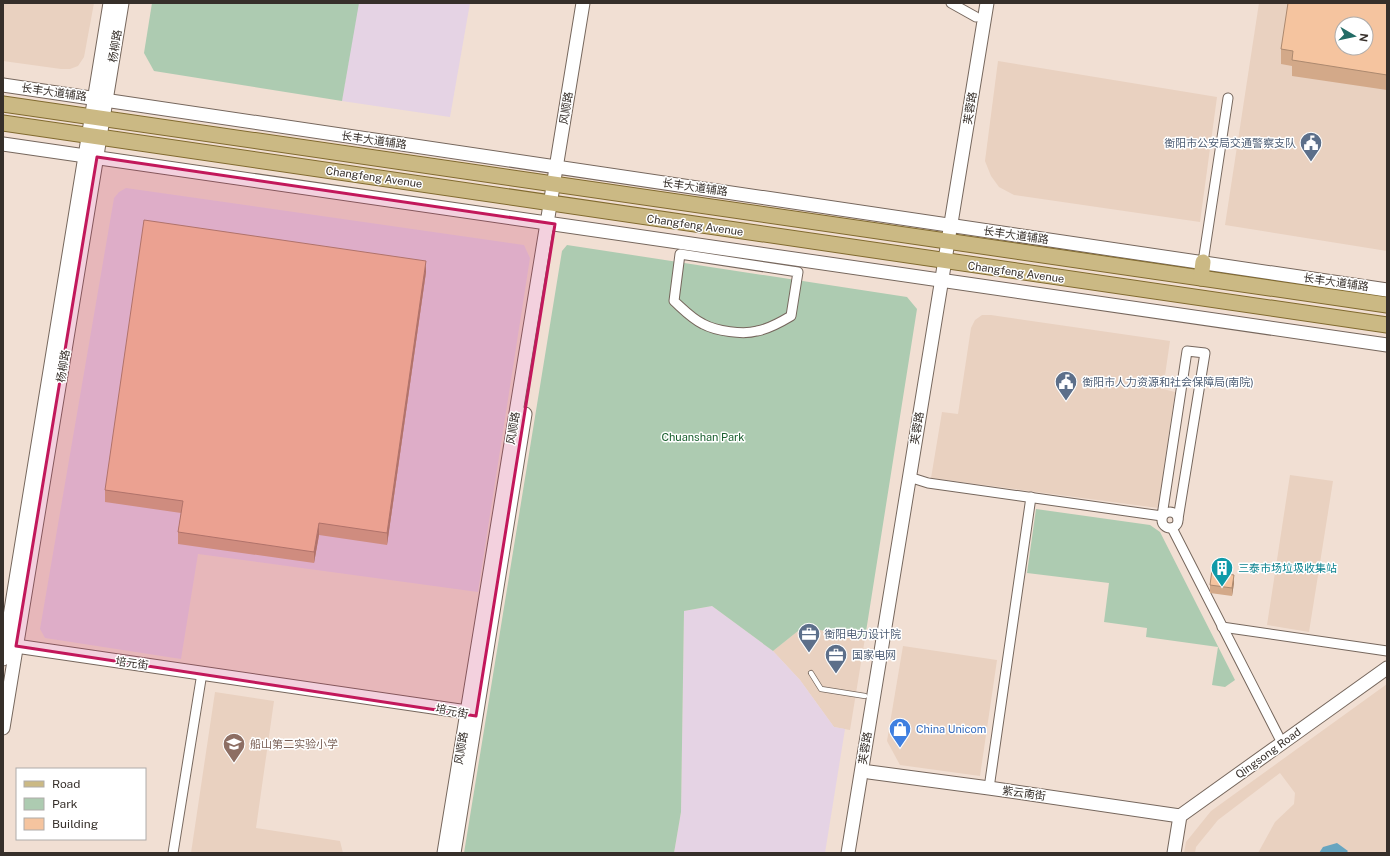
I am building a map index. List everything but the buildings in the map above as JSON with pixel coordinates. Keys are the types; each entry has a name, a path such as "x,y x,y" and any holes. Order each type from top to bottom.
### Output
{"main road":[{"name":"Changfeng Avenue","path":"3,104 1387,305"},
{"name":"Changfeng Avenue","path":"3,123 940,261 1387,325"},
{"path":"1201,278 1203,262"}],"street":[{"name":"杨柳路","path":"3,728 7,649 91,157 100,99 110,3"},
{"name":"杨柳路","path":"100,99 122,3"},
{"name":"风顺路","path":"444,853 470,715 558,184 583,3"},
{"name":"风顺路","path":"560,167 591,3"},
{"path":"951,3 976,17"},
{"name":"芙蓉路","path":"839,853 944,240 978,3"},
{"name":"芙蓉路","path":"946,224 987,3"},
{"name":"长丰大道辅路","path":"3,85 1387,290"},
{"path":"1203,262 1228,98"},
{"path":"3,144 1387,345"},
{"path":"680,254 798,272 791,316 758,331 742,333 703,325 688,315 674,300 680,254"},
{"name":"芙蓉路","path":"848,853 909,481 937,280"},
{"path":"1187,350 1205,353 1178,519 1177,525 1172,528 1165,527 1162,522 1187,350"},
{"path":"909,481 1162,516"},
{"path":"989,788 1031,497"},
{"path":"1162,516 1166,512 1171,512 1176,514 1178,519"},
{"path":"1172,528 1282,743"},
{"path":"1222,627 1387,651"},
{"name":"培元街","path":"7,649 201,675 470,715"},
{"name":"Qingsong Road","path":"1180,816 1387,668"},
{"path":"173,853 201,675"},
{"name":"风顺路","path":"454,853 470,715"},
{"name":"紫云南街","path":"869,772 1180,816"},
{"path":"1174,853 1180,816"}],"lane":[{"path":"811,673 820,689 865,696"}],"highlighted area":[{"path":"97,157 555,224 476,716 16,646"}],"shaded area":[{"path":"3,3 94,3 84,57 78,66 70,69 61,69 3,61"},
{"path":"358,3 470,3 450,117 342,101"},
{"name":"衡阳市公安局交通警察支队","path":"1259,3 1387,3 1387,251 1225,225"},
{"path":"998,61 1217,97 1200,222 1014,195 999,187 991,176 985,161"},
{"path":"126,188 524,245 530,258 478,592 198,554 181,659 45,638 40,629 114,198 119,192"},
{"name":"衡阳市人力资源和社会保障局(南院)","path":"982,315 991,315 1170,341 1163,389 1175,392 1158,508 931,478 942,412 958,414 971,328 975,320"},
{"path":"1290,475 1333,481 1309,632 1267,625"},
{"path":"712,606 773,651 800,680 834,727 845,729 825,853 674,853 681,812 684,611"},
{"path":"803,627 865,638 850,730 834,727 800,680 773,651"},
{"path":"903,646 997,660 980,776 900,765 887,741"},
{"path":"1387,684 1387,853 1258,853 1275,822 1294,804 1295,793 1280,773 1218,820 1196,847 1195,853 1184,853 1186,842 1211,811"},
{"name":"船山第二实验小学","path":"215,692 274,701 256,828 340,841 343,853 191,853"}],"green space":[{"path":"152,3 359,3 342,101 154,71 144,53"},
{"name":"Chuanshan Park","path":"567,245 907,297 917,309 865,638 803,627 773,651 712,606 684,611 681,812 674,853 464,853 562,251"},
{"path":"1036,509 1150,525 1160,532 1235,680 1225,687 1212,685 1218,647 1146,637 1147,628 1104,622 1109,583 1027,573"}],"water":[{"path":"1337,843 1348,851 1346,853 1319,853 1323,847"}],"place":[{"name":"衡阳市公安局交通警察支队","path":"1311,162"},
{"name":"衡阳市人力资源和社会保障局(南院)","path":"1066,402"},
{"name":"三泰市场垃圾收集站","path":"1222,588"},
{"name":"衡阳电力设计院","path":"809,654"},
{"name":"国家电网","path":"836,674"},
{"name":"China Unicom","path":"900,748"},
{"name":"船山第二实验小学","path":"234,764"}]}
